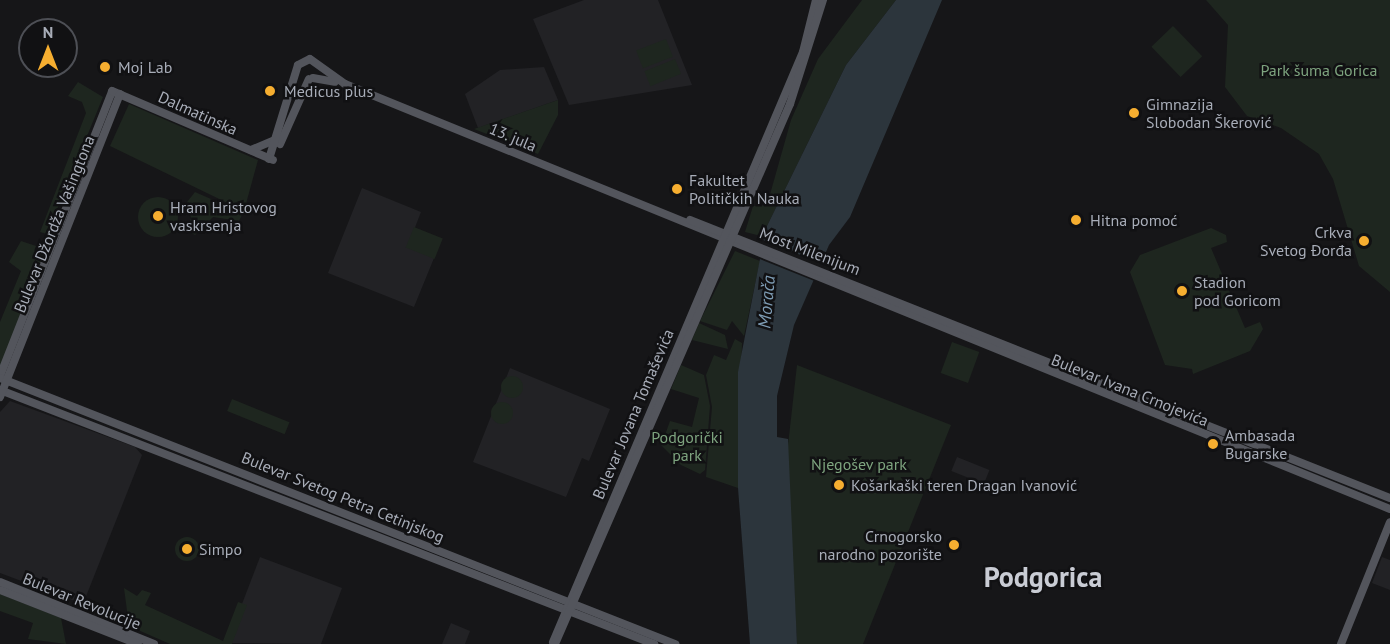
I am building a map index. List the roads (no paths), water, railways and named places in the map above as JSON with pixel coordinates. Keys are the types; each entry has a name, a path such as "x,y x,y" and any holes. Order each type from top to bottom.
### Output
{"main road":[{"path":"728,237 803,52 816,0"},
{"path":"728,237 809,57 823,0"},
{"path":"271,160 304,59 343,83"},
{"path":"271,160 318,67"},
{"path":"298,74 311,79 343,83"},
{"name":"13. jula","path":"343,83 744,243"},
{"name":"Dalmatinska","path":"116,93 271,160"},
{"name":"Bulevar Džordža Vašingtona","path":"1,393 2,378 116,93"},
{"path":"247,150 276,139"},
{"name":"Bulevar Jovana Tomaševića","path":"554,644 728,237"},
{"name":"Most Milenijum","path":"744,243 863,290"},
{"name":"Bulevar Ivana Crnojevića","path":"863,290 1390,498"},
{"name":"Bulevar Ivana Crnojevića","path":"863,290 1390,509"},
{"name":"Bulevar Svetog Petra Cetinjskog","path":"2,378 675,644"},
{"name":"Bulevar Svetog Petra Cetinjskog","path":"1,393 654,644"},
{"path":"1341,644 1390,522"},
{"name":"Bulevar Revolucije","path":"0,582 154,644"},
{"name":"Bulevar Revolucije","path":"0,590 138,644"}],"water":[{"name":"Morača","path":"896,0 942,0 850,217 829,245 794,325 777,396 777,437 788,439 797,644 750,644 738,488 738,372 766,228 846,65"}],"place":[{"name":"Moj Lab","path":"105,67"},
{"name":"Medicus plus","path":"270,91"},
{"name":"Gimnazija Slobodan Škerović","path":"1134,113"},
{"name":"Fakultet Političkih Nauka","path":"677,189"},
{"name":"Hram Hristovog vaskrsenja","path":"158,216"},
{"name":"Hitna pomoć","path":"1076,220"},
{"name":"Crkva Svetog Đorđa","path":"1364,241"},
{"name":"Stadion pod Goricom","path":"1182,291"},
{"name":"Ambasada Bugarske","path":"1213,444"},
{"name":"Košarkaški teren Dragan Ivanović","path":"839,485"},
{"name":"Crnogorsko narodno pozorište","path":"954,545"},
{"name":"Simpo","path":"187,549"}],"district":[{"name":"Podgorica","path":"1043,577"}],"park label":[{"name":"Park šuma Gorica","path":"1319,70"},
{"name":"Podgorički park","path":"687,446"},
{"name":"Njegošev park","path":"859,464"}]}
